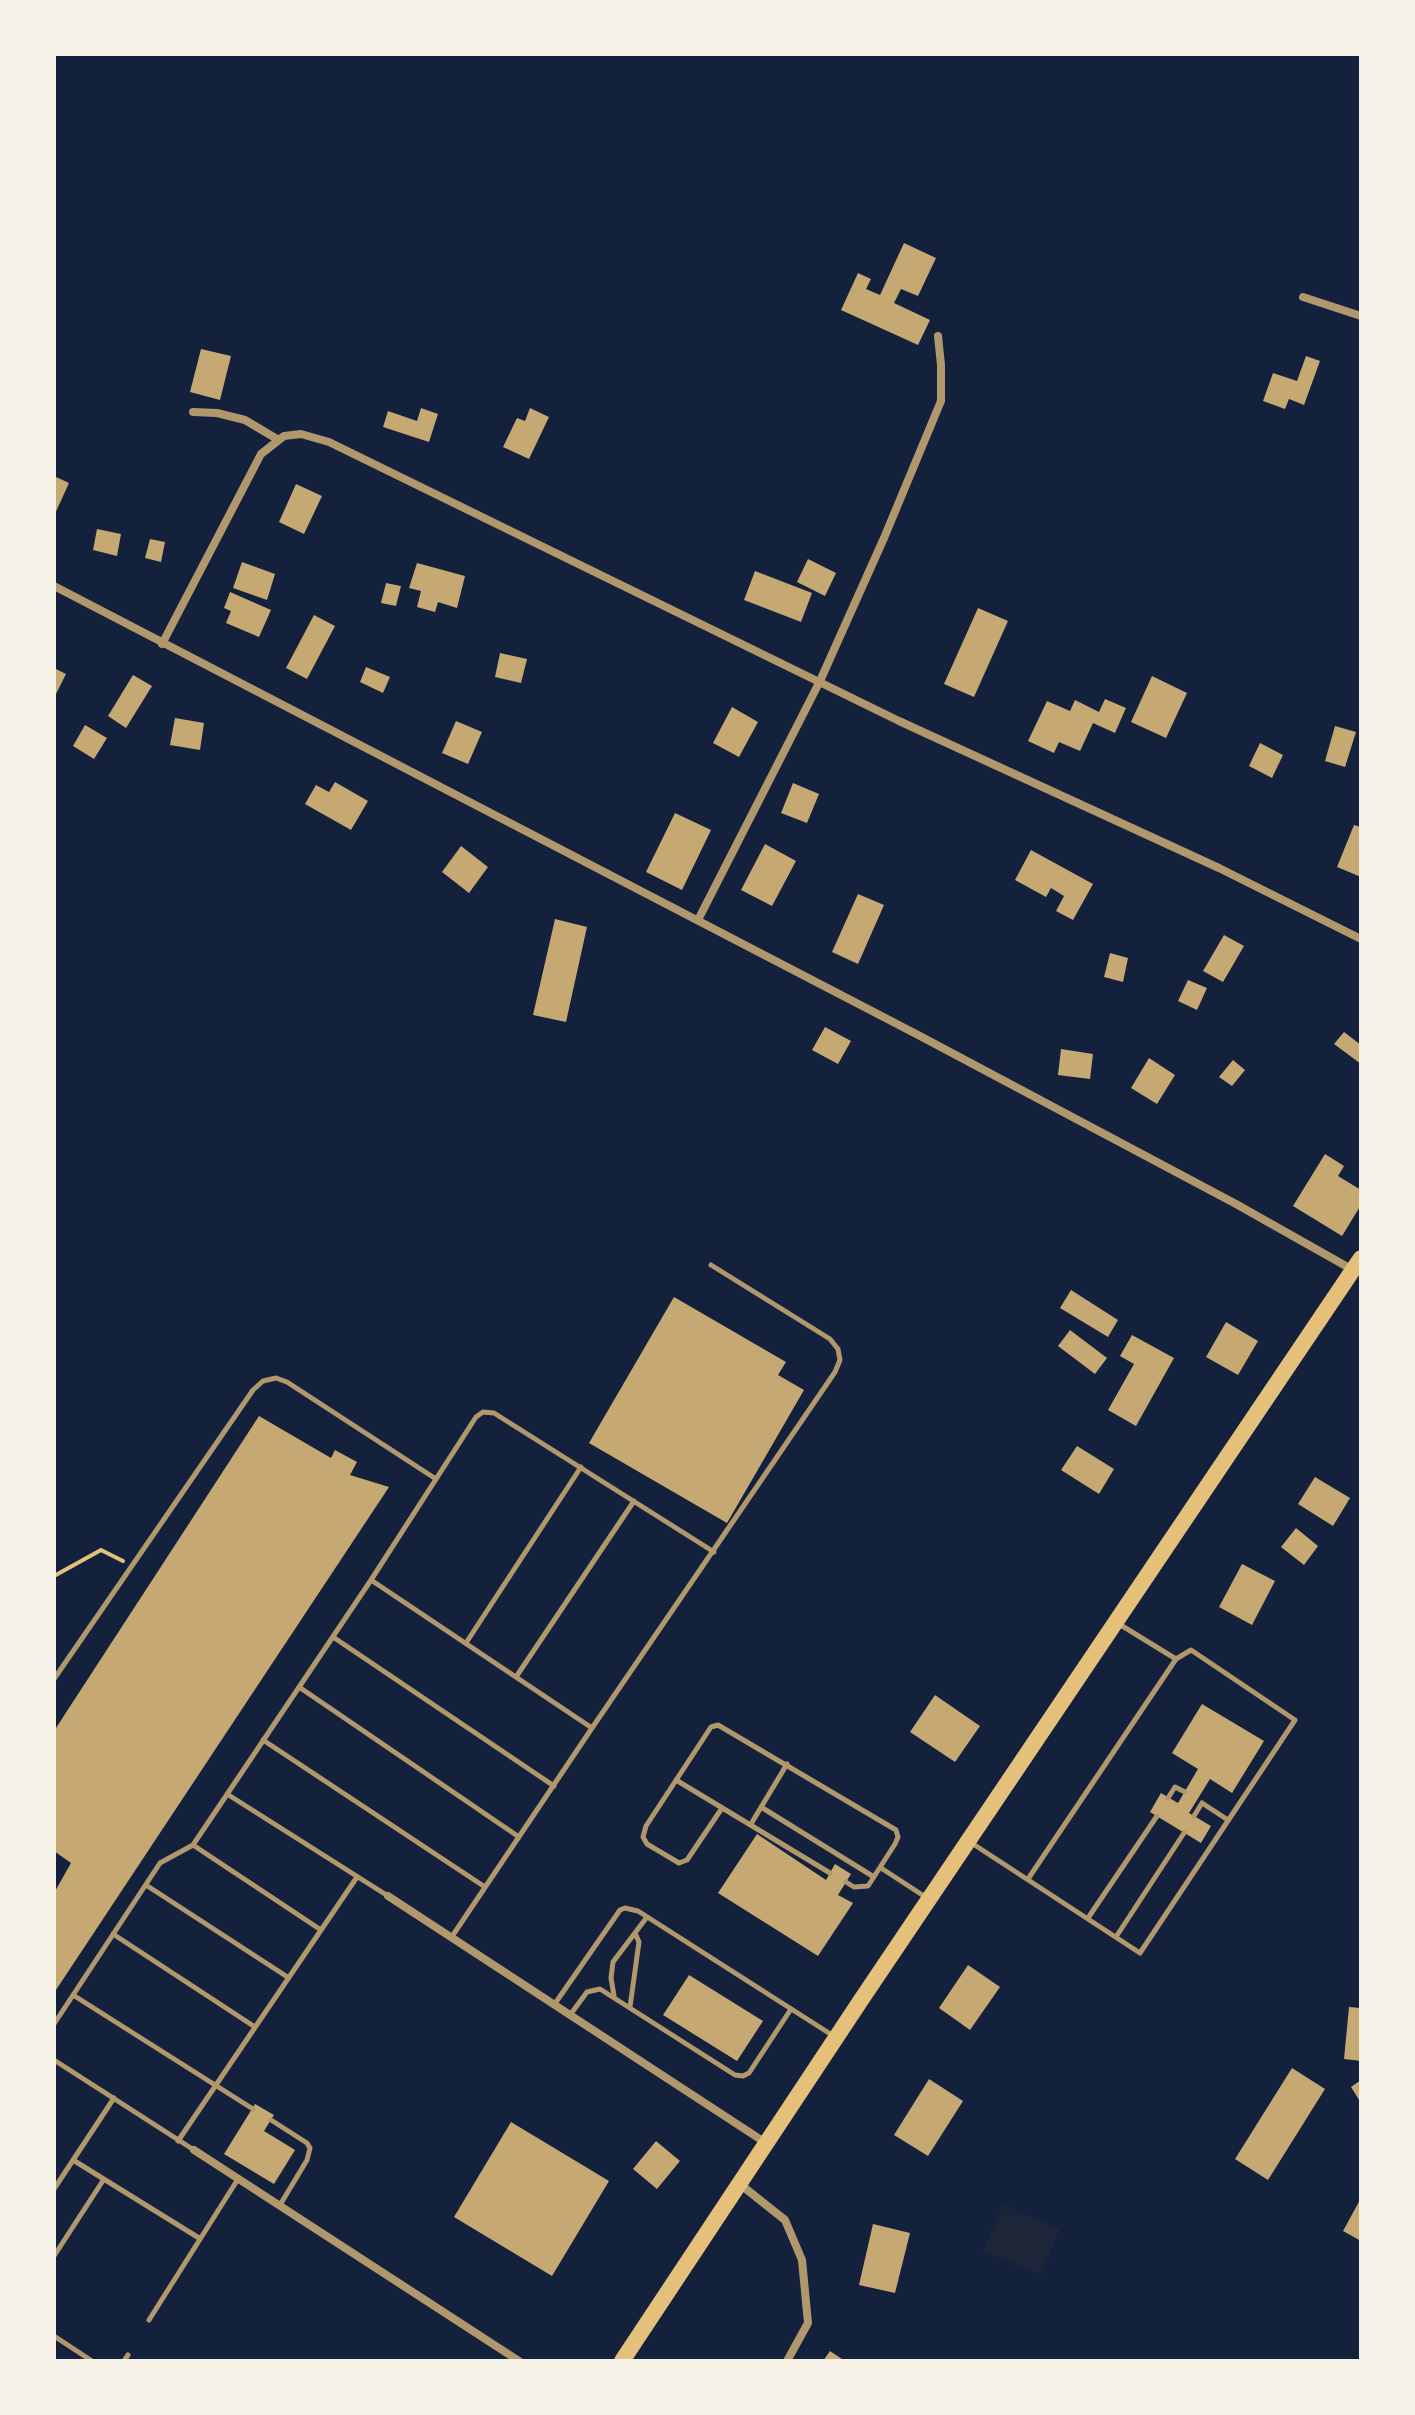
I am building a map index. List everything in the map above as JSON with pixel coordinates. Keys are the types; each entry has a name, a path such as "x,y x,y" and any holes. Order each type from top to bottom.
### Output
{"highway":[{"path":"622,2361 1357,1264"}],"street":[{"path":"1303,297 1361,316"},
{"path":"698,920 820,681 941,401 938,336"},
{"path":"193,412 217,413 245,420 277,439"},
{"path":"162,644 261,454 277,439 301,434 329,442 1361,939"},
{"path":"54,586 698,920 1236,1204 1357,1264"},
{"path":"388,1896 767,2143"},
{"path":"194,2150 519,2361"},
{"path":"741,2185 785,2220 802,2260 808,2323 787,2361"}],"lane":[{"path":"451,1938 714,1552 835,1372 840,1360 838,1349 830,1339 711,1265"},
{"path":"54,1679 253,1390 263,1381 276,1378 287,1382 436,1479"},
{"path":"54,2024 160,1863 193,1845 476,1417 483,1412 494,1413 714,1552"},
{"path":"466,1643 581,1467"},
{"path":"516,1677 634,1501"},
{"path":"371,1580 592,1728"},
{"path":"1115,1622 1176,1659"},
{"path":"333,1637 554,1786"},
{"path":"968,1841 1140,1953 1295,1720 1191,1650 1176,1659 1028,1879"},
{"path":"299,1687 519,1837"},
{"path":"722,1808 687,1860 679,1863 647,1844 643,1837 646,1826 711,1727 718,1725 896,1830 898,1837 895,1844 874,1877 862,1888 846,1882"},
{"path":"263,1740 485,1887"},
{"path":"751,1824 787,1764"},
{"path":"676,1780 830,1873"},
{"path":"1168,1798 1175,1787 1185,1792"},
{"path":"227,1794 388,1896"},
{"path":"1194,1816 1199,1801 1228,1820"},
{"path":"761,1807 874,1877"},
{"path":"1088,1918 1157,1816"},
{"path":"1116,1937 1184,1833"},
{"path":"193,1845 321,1930"},
{"path":"881,1868 929,1899"},
{"path":"178,2141 357,1877"},
{"path":"146,1885 289,1978"},
{"path":"554,2005 620,1910 631,1908 836,2038"},
{"path":"614,1997 611,1978 613,1962 647,1917"},
{"path":"630,2007 639,1942 635,1932"},
{"path":"113,1934 255,2027"},
{"path":"570,2015 587,1992 600,1989 735,2075 743,2076 749,2073 791,2009"},
{"path":"73,1995 253,2109"},
{"path":"54,2060 194,2150"},
{"path":"54,2189 114,2098"},
{"path":"271,2120 310,2148 307,2160 280,2205"},
{"path":"73,2160 199,2238"},
{"path":"149,2320 238,2178"},
{"path":"54,2256 104,2179"},
{"path":"54,2336 92,2361"}],"path":[{"path":"54,1576 101,1550 132,1566"}],"shaded area":[{"path":"1003,2205 1060,2229 1041,2275 983,2251"}],"building":[{"path":"904,243 936,258 918,296 901,289 894,303 930,320 918,345 841,310 858,273 871,279 866,289 880,295"},
{"path":"201,349 231,356 220,400 190,392"},
{"path":"1306,356 1320,361 1304,405 1289,399 1285,409 1263,401 1273,373 1297,381"},
{"path":"421,408 438,414 429,442 383,427 388,411 417,421"},
{"path":"530,408 549,417 529,459 503,447 517,418 525,421"},
{"path":"54,476 69,483 54,516"},
{"path":"296,484 322,496 304,534 279,522"},
{"path":"97,529 121,534 117,556 93,550"},
{"path":"150,539 165,542 161,562 145,558"},
{"path":"808,559 836,573 825,596 797,582"},
{"path":"242,562 275,574 267,600 233,588"},
{"path":"417,563 465,576 457,608 438,602 435,612 417,607 421,591 409,588"},
{"path":"755,571 812,593 801,622 744,600"},
{"path":"386,583 401,586 396,606 381,603"},
{"path":"230,592 271,610 259,637 226,623 231,611 224,608"},
{"path":"978,608 1008,621 974,697 944,684"},
{"path":"314,615 335,626 307,679 286,668"},
{"path":"500,653 527,659 521,683 495,677"},
{"path":"366,667 390,677 383,693 360,682"},
{"path":"54,668 66,674 54,698"},
{"path":"133,675 152,686 126,728 108,716"},
{"path":"1152,676 1187,693 1166,738 1131,722"},
{"path":"1105,699 1126,708 1115,733 1093,723 1080,751 1059,742 1054,753 1028,741 1047,701 1070,711 1075,700 1099,712"},
{"path":"732,707 758,722 739,757 713,743"},
{"path":"175,718 204,723 200,750 170,745"},
{"path":"456,721 482,732 468,764 442,753"},
{"path":"85,725 107,738 94,759 73,746"},
{"path":"1335,726 1356,732 1345,767 1325,761"},
{"path":"1260,743 1283,755 1272,778 1249,766"},
{"path":"335,782 368,801 351,830 305,804 316,785 329,792"},
{"path":"793,783 819,794 807,823 781,813"},
{"path":"675,813 711,830 682,890 646,872"},
{"path":"1354,825 1361,827 1361,877 1337,867"},
{"path":"765,844 796,861 772,906 741,890"},
{"path":"461,846 488,867 469,893 442,872"},
{"path":"1031,850 1093,884 1073,920 1056,911 1064,896 1051,888 1046,897 1015,880"},
{"path":"858,894 884,905 858,964 832,952"},
{"path":"555,919 587,927 566,1022 533,1015"},
{"path":"1224,935 1244,946 1223,982 1203,971"},
{"path":"1110,953 1128,958 1123,982 1104,977"},
{"path":"1188,980 1207,988 1197,1010 1178,1001"},
{"path":"825,1027 851,1041 838,1064 812,1050"},
{"path":"1344,1032 1361,1045 1361,1064 1334,1044"},
{"path":"1061,1049 1093,1054 1090,1079 1058,1075"},
{"path":"1149,1058 1175,1075 1157,1104 1131,1088"},
{"path":"1233,1060 1245,1070 1232,1086 1219,1077"},
{"path":"1325,1154 1344,1166 1338,1176 1361,1190 1361,1205 1342,1236 1293,1206"},
{"path":"1071,1290 1118,1320 1108,1337 1060,1308"},
{"path":"674,1297 786,1362 778,1375 804,1390 727,1523 589,1443"},
{"path":"1226,1322 1258,1341 1238,1375 1206,1357"},
{"path":"1070,1330 1107,1358 1095,1374 1058,1346"},
{"path":"1132,1335 1174,1358 1136,1426 1108,1410 1134,1364 1120,1356"},
{"path":"259,1416 331,1458 335,1450 357,1462 350,1475 389,1487 54,1993 54,1893 71,1863 54,1851 54,1731"},
{"path":"1077,1446 1114,1469 1099,1494 1061,1470"},
{"path":"1315,1477 1350,1498 1333,1526 1298,1504"},
{"path":"1296,1528 1318,1546 1304,1565 1281,1547"},
{"path":"1242,1564 1275,1581 1252,1625 1219,1607"},
{"path":"935,1695 980,1726 955,1762 910,1732"},
{"path":"1202,1704 1264,1741 1232,1793 1210,1779 1197,1800 1189,1813 1211,1826 1201,1843 1150,1812 1161,1793 1178,1803 1198,1769 1172,1753"},
{"path":"757,1834 826,1880 835,1864 851,1874 838,1895 853,1903 818,1956 718,1893"},
{"path":"968,1965 1000,1987 970,2030 939,2008"},
{"path":"689,1975 763,2021 737,2061 663,2015"},
{"path":"1349,2007 1361,2008 1361,2061 1344,2059"},
{"path":"1292,2068 1325,2089 1268,2180 1235,2159"},
{"path":"929,2079 963,2101 928,2156 894,2135"},
{"path":"1361,2080 1361,2103 1351,2087"},
{"path":"255,2104 274,2115 264,2131 295,2150 274,2184 224,2154"},
{"path":"511,2122 609,2181 552,2276 454,2217"},
{"path":"656,2141 680,2161 657,2189 633,2169"},
{"path":"1361,2198 1361,2241 1343,2231"},
{"path":"873,2224 910,2233 895,2293 859,2285"},
{"path":"830,2351 845,2361 823,2361"}]}
